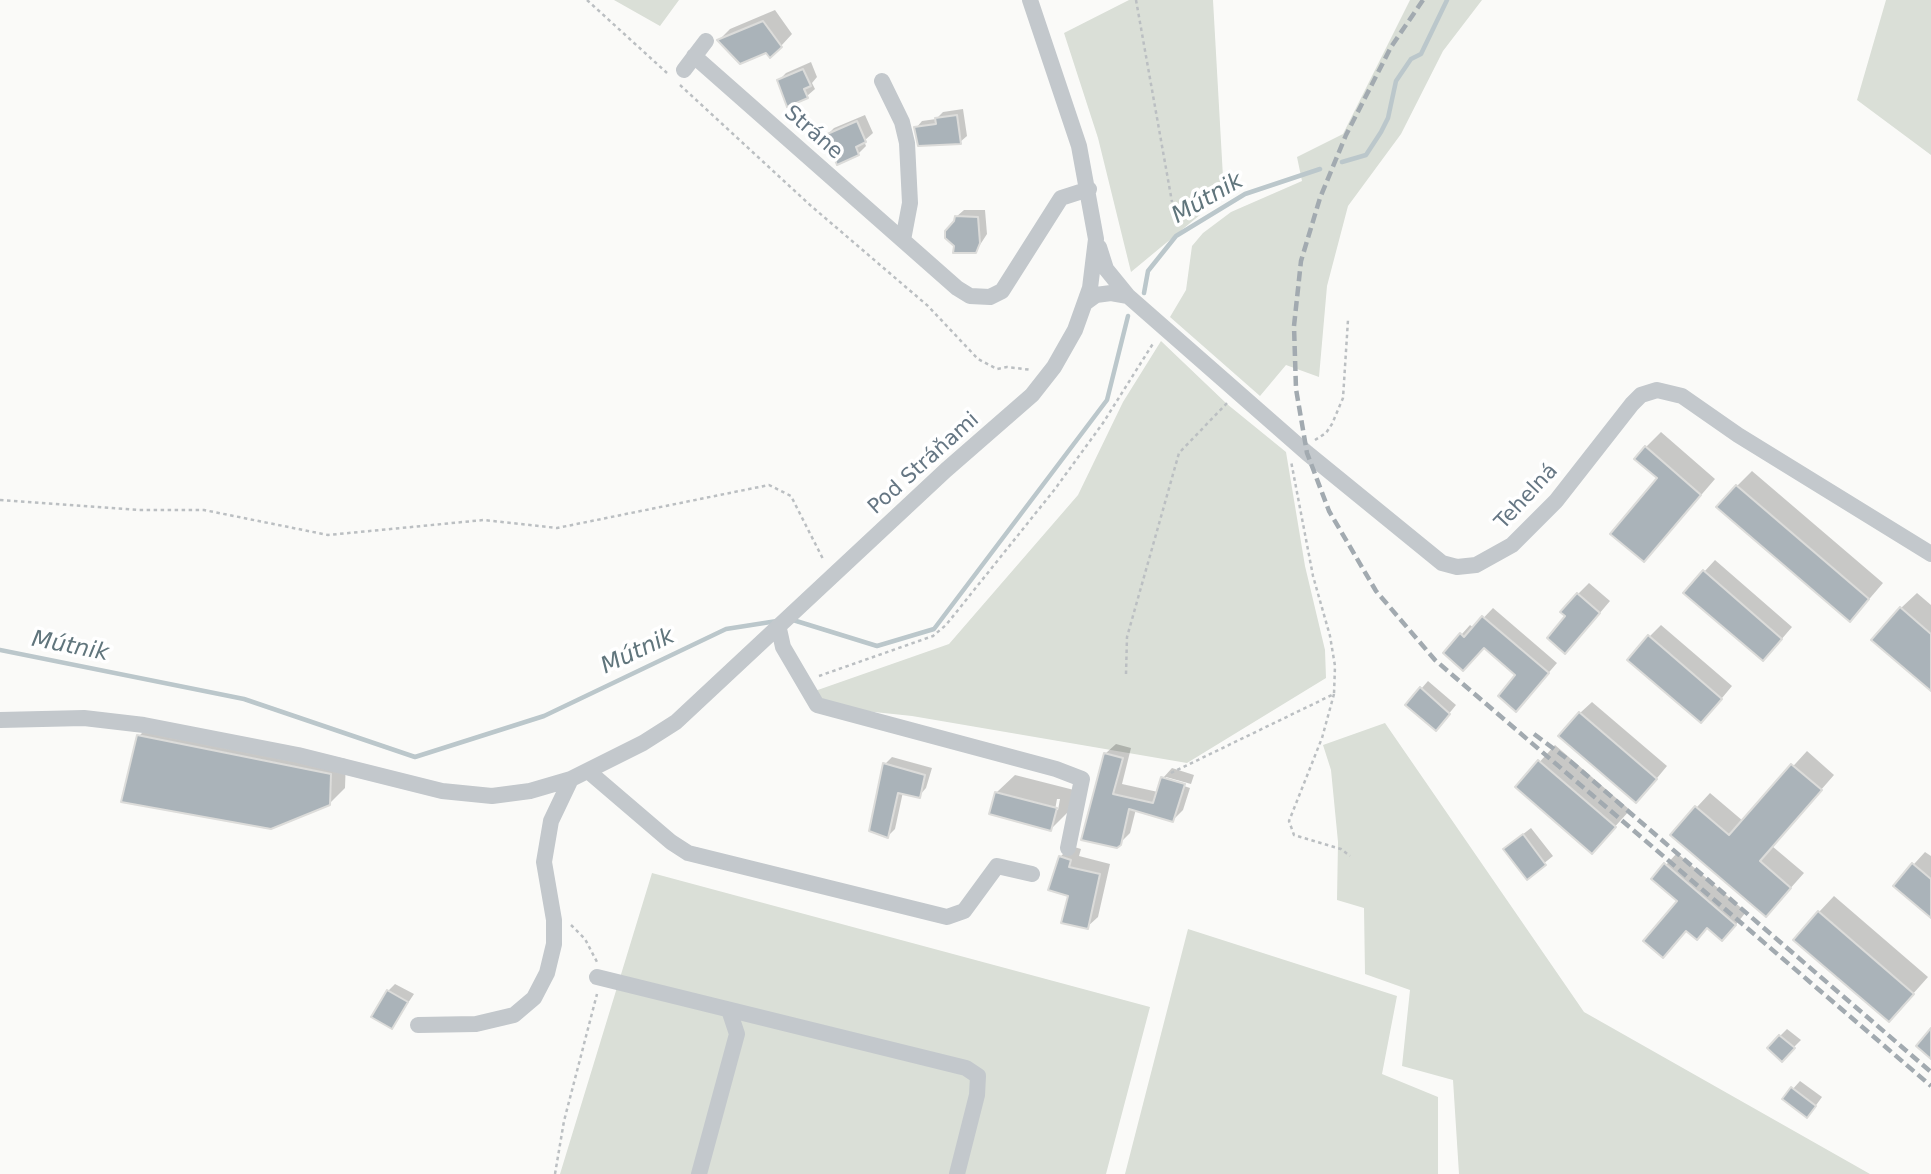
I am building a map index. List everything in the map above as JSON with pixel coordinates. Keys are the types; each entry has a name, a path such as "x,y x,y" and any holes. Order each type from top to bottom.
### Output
{"street":[{"name":"Pod Stráňami","path":"0,720 84,718 144,725 274,750 442,790 503,795 570,779 643,743 685,715 946,470 1022,405 1046,379 1063,353 1085,303 1096,239 1089,189 1066,103 1030,0"},
{"path":"684,70 706,41"},
{"name":"Stráne","path":"694,56 964,293 977,298 996,296 1011,280 1061,198 1089,189"},
{"path":"883,81 902,122 906,143 910,203 904,240"},
{"name":"Tehelná","path":"1096,239 1106,269 1128,296 1295,443 1442,563 1465,567 1490,559 1521,537 1556,500 1636,400 1651,391 1668,390 1682,396 1738,435 1931,554"},
{"path":"1085,303 1103,294 1128,296"},
{"path":"783,625 783,647 810,698 826,709 1056,769 1082,779 1068,848"},
{"path":"588,771 670,842 688,853 947,917 964,911 997,866 1032,874"},
{"path":"418,1025 476,1024 514,1015 534,998 547,973 554,943 552,905 544,862 551,821 570,779"},
{"path":"597,977 966,1068 978,1076 977,1095 957,1174"},
{"path":"699,1174 737,1034 730,1010"}],"path":[{"path":"587,0 810,205 928,306 978,359 997,369 1029,368 1046,379"},
{"path":"1136,0 1172,202"},
{"path":"1348,320 1345,384 1338,412 1326,433 1295,443 1291,464 1313,576 1330,636 1335,666 1334,694 1322,738 1289,821 1294,835 1341,849 1350,856"},
{"path":"797,669 807,676 817,677 933,636 946,625 1055,489 1103,423 1147,351 1168,331"},
{"path":"1126,674 1127,638 1180,453 1238,393"},
{"path":"0,500 138,510 204,510 328,535 484,520 557,528 769,485 791,496 823,555 829,580"},
{"path":"1171,774 1334,694"},
{"path":"552,905 585,939 597,962 597,992 564,1121 555,1174"}],"shaded area":[{"path":"614,0 679,0 660,26"},
{"path":"1129,0 1213,0 1224,195 1131,272 1098,138 1064,33"},
{"path":"1410,0 1482,0 1443,51 1401,134 1348,206 1327,286 1319,377 1286,365 1260,396 1170,317 1186,290 1192,246 1203,233 1231,212 1302,181 1297,157 1343,134"},
{"path":"1886,0 1931,0 1931,155 1857,100"},
{"path":"1161,341 1227,404 1286,452 1305,566 1325,650 1326,678 1187,763 912,716 827,707 812,692 949,644 1078,495 1123,402"},
{"path":"1385,723 1584,1012 1870,1174 1459,1174 1453,1080 1402,1066 1410,990 1365,974 1364,908 1337,900 1338,842 1331,770 1323,745"},
{"path":"652,873 1150,1007 1106,1174 560,1174"},
{"path":"1188,929 1397,996 1382,1074 1438,1097 1438,1174 1125,1174"}],"building":[{"path":"763,21 782,47 770,58 766,53 740,64 717,40"},
{"path":"803,69 811,86 804,89 808,98 787,107 777,80"},
{"path":"957,115 961,144 918,146 914,127 936,124 935,118"},
{"path":"857,121 866,142 856,147 859,155 837,165 825,135"},
{"path":"955,216 978,217 980,243 976,253 953,253 954,246 945,238 945,231"},
{"path":"1645,446 1701,495 1644,562 1610,534 1657,478 1634,459"},
{"path":"1736,485 1869,599 1850,622 1716,507"},
{"path":"1703,570 1782,639 1763,661 1683,593"},
{"path":"1577,593 1600,613 1565,654 1547,638 1565,616 1560,612"},
{"path":"1900,607 1931,634 1931,691 1871,640"},
{"path":"1482,616 1549,673 1516,712 1498,696 1515,675 1484,648 1463,671 1443,653 1460,633 1464,637"},
{"path":"1648,635 1722,699 1701,723 1627,660"},
{"path":"1420,687 1450,714 1436,731 1405,705"},
{"path":"1579,712 1657,779 1636,803 1558,736"},
{"path":"137,735 331,774 330,805 271,829 121,802"},
{"path":"1104,753 1123,758 1113,794 1153,803 1161,777 1185,784 1173,822 1129,809 1121,845 1117,848 1081,840"},
{"path":"1538,760 1616,827 1592,854 1515,787"},
{"path":"883,763 925,775 920,798 898,793 888,838 869,831"},
{"path":"1791,764 1822,790 1760,861 1791,888 1766,917 1670,835 1695,806 1729,835"},
{"path":"995,792 1057,808 1051,831 989,814"},
{"path":"1523,834 1546,865 1527,880 1503,849"},
{"path":"1059,856 1071,860 1069,867 1100,874 1088,929 1061,923 1068,896 1048,890"},
{"path":"1664,863 1736,925 1722,941 1707,928 1697,940 1686,931 1663,958 1643,941 1677,901 1651,879"},
{"path":"1912,863 1931,879 1931,918 1893,886"},
{"path":"1818,911 1914,994 1889,1022 1793,940"},
{"path":"387,990 408,1002 392,1029 371,1017"},
{"path":"1931,1028 1931,1059 1916,1046"},
{"path":"1779,1035 1795,1048 1782,1062 1767,1048"},
{"path":"1791,1087 1816,1106 1807,1118 1782,1099"}],"waterway":[{"name":"Mútnik","path":"1342,162 1366,155 1381,132 1388,118 1396,81 1411,59 1421,54 1447,0"},
{"name":"Mútnik","path":"1144,293 1148,271 1176,236 1245,194 1320,169"},
{"name":"Mútnik","path":"793,620 877,646 934,629 1107,400 1128,316"},
{"name":"Mútnik","path":"0,650 244,699 415,757 544,716 726,629 777,621"}],"railway":[{"path":"1423,0 1391,47 1346,135 1320,198 1301,261 1294,326 1296,389 1307,453 1329,511 1376,591 1435,660 1931,1086"},
{"path":"1534,734 1570,761 1931,1072"}]}
